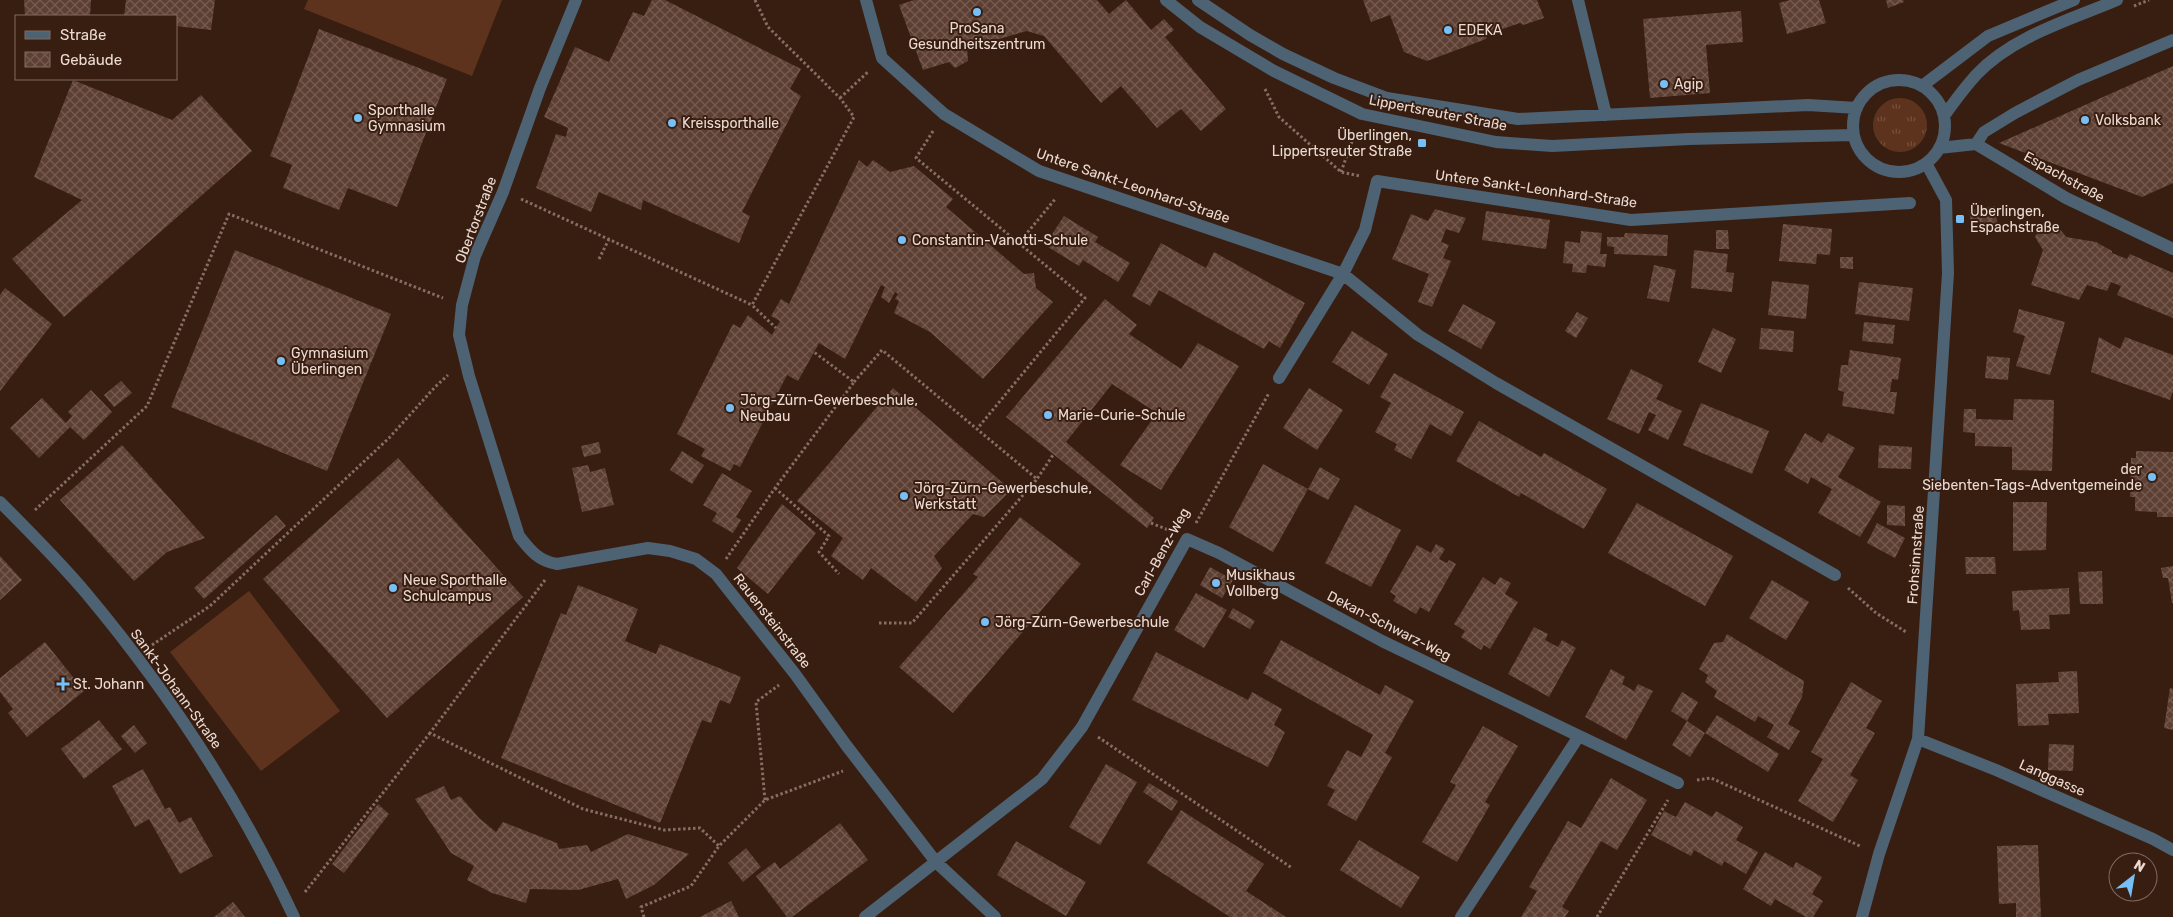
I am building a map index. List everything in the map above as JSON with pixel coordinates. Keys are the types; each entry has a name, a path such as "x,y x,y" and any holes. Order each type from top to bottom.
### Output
{"street":[{"name":"Obertorstraße","path":"557,564 546,562 535,555 519,536 464,360 459,335 462,305 475,256 503,192 540,88 576,0"},
{"path":"866,0 882,58"},
{"name":"Lippertsreuter Straße","path":"1166,0 1200,27 1274,71 1362,114 1496,142 1552,146 1688,139 1854,135"},
{"name":"Lippertsreuter Straße","path":"1198,0 1250,35 1283,54 1334,78 1387,98 1518,119 1808,105 1857,108"},
{"path":"1578,0 1606,115"},
{"path":"1922,86 1988,36 2074,0"},
{"path":"1944,116 1978,73 2000,56 2028,38 2117,0"},
{"path":"1939,148 1976,144 1984,132 2078,80 2173,40"},
{"name":"Untere Sankt-Leonhard-Straße","path":"882,58 944,114 1038,171 1344,274 1418,335 1480,374 1834,575"},
{"path":"1910,81 1922,86 1940,104 1944,116 1943,137 1939,148 1926,163 1907,171 1887,170 1869,160 1857,145 1854,135 1853,121 1863,96 1884,82 1910,81"},
{"name":"Espachstraße","path":"1976,144 2066,198 2173,249"},
{"name":"Frohsinnstraße","path":"1862,917 1879,854 1918,740 1948,273 1946,200 1926,163"},
{"path":"1279,378 1344,274 1365,230 1377,181"},
{"name":"Untere Sankt-Leonhard-Straße","path":"1377,181 1631,220 1910,204"},
{"name":"Sankt-Johann-Straße","path":"0,502 85,592 135,656 205,754 272,872 292,913"},
{"name":"Carl-Benz-Weg","path":"871,915 1042,779 1082,727 1187,539"},
{"name":"Dekan-Schwarz-Weg","path":"1187,539 1219,553 1382,641 1678,783"},
{"name":"Rauensteinstraße","path":"557,564 648,548 670,551 696,559 716,574 795,674 846,745 862,763 936,862 995,917"},
{"path":"1460,917 1579,736"},
{"name":"Langgasse","path":"1918,740 2005,774 2153,839 2173,850"}],"path":[{"path":"752,305 854,117 840,98 768,27 755,0"},
{"path":"840,98 882,58"},
{"path":"1274,71 1265,90 1280,117 1341,172 1377,181"},
{"path":"944,114 916,158 1085,298 977,429"},
{"path":"1341,172 1362,114"},
{"path":"1018,244 1070,182"},
{"path":"520,198 752,305 776,328"},
{"path":"21,523 147,406 229,214 462,305"},
{"path":"599,259 608,239"},
{"path":"716,574 775,488 854,382 882,350 1037,479"},
{"path":"814,352 854,382"},
{"path":"135,656 210,606 388,438 435,387 464,360"},
{"name":"Carl-Benz-Weg","path":"1187,539 1279,378"},
{"path":"879,623 912,623 1037,479 1053,455"},
{"path":"775,488 829,536 819,552 839,574"},
{"path":"292,913 557,564"},
{"path":"1834,575 1876,614 1925,642"},
{"path":"764,800 756,702 795,674"},
{"path":"1082,727 1292,868"},
{"path":"430,733 583,810 664,830 700,828 719,846"},
{"path":"644,917 641,907 691,886 719,846 764,800 862,763"},
{"path":"1711,778 1879,854"},
{"path":"1598,917 1678,783"}],"green space":[{"path":"308,0 502,0 472,76 304,9"},
{"path":"1900,98 1910,100 1919,106 1925,115 1927,125 1925,135 1919,144 1910,150 1900,152 1890,150 1881,144 1875,135 1873,125 1875,115 1881,106 1890,100"},
{"path":"249,591 340,711 261,771 170,652"}],"building":[{"path":"24,0 91,0 90,15 25,15"},
{"path":"126,0 215,0 211,30 178,26 178,15 124,15"},
{"name":"Kreissporthalle","path":"652,0 665,0 801,69 790,89 801,96 742,212 750,216 739,243 643,200 641,210 599,192 591,212 536,188 556,134 566,137 568,128 544,117 575,47 609,62 633,12 644,16"},
{"path":"914,0 1097,0 1109,14 1126,0 1151,30 1164,19 1174,30 1165,37 1226,109 1201,131 1181,109 1157,128 1121,86 1101,103 1044,36 1027,31 967,48 968,61 955,68 949,62 923,70 899,5"},
{"name":"EDEKA","path":"1363,0 1537,0 1544,18 1523,25 1520,23 1488,34 1486,39 1427,61 1404,52 1390,15 1371,22"},
{"path":"1790,0 1819,0 1826,23 1787,34 1779,3"},
{"path":"1886,0 1903,0 1904,2 1888,8"},
{"path":"1741,11 1743,42 1706,45 1710,93 1650,98 1643,19"},
{"name":"Sporthalle Gymnasium","path":"319,29 447,79 397,207 348,188 339,210 283,188 292,165 270,156"},
{"path":"2173,66 2173,183 2142,197 1999,143"},
{"path":"73,80 172,120 201,95 252,151 64,317 12,259 82,200 34,177"},
{"name":"Constantin-Vanotti-Schule","path":"859,160 867,167 873,160 890,172 914,166 953,199 946,207 1024,274 1034,273 1036,288 1053,302 983,379 930,332 894,313 899,301 895,299 898,294 895,292 889,303 881,297 885,287 881,285 845,359 819,343 798,381 787,375 740,467 734,464 730,471 701,456 705,449 677,434 733,324 740,328 748,315 772,335 780,321 771,316 781,299 789,304"},
{"path":"1995,206 1998,227 1972,231 1969,210"},
{"path":"1435,209 1466,218 1459,233 1446,229 1441,242 1449,245 1443,258 1451,261 1432,307 1418,302 1429,274 1392,259 1411,214 1428,221"},
{"path":"1486,211 1550,220 1546,249 1482,240"},
{"path":"1064,216 1098,237 1095,242 1130,263 1118,282 1083,260 1079,266 1045,245"},
{"path":"2045,220 2059,228 2066,237 2096,242 2112,251 2112,253 2127,259 2130,254 2173,273 2173,318 2117,295 2121,286 2111,282 2107,291 2087,285 2079,300 2031,285 2043,250 2035,237"},
{"path":"1783,224 1832,229 1830,255 1817,254 1816,264 1779,261"},
{"path":"1716,230 1728,230 1729,249 1716,249"},
{"path":"1581,231 1602,233 1600,254 1607,254 1605,267 1587,265 1586,273 1572,272 1573,264 1563,263 1565,241 1580,243"},
{"path":"1625,233 1668,235 1667,256 1614,254 1614,247 1607,246 1607,237 1624,237"},
{"path":"1161,243 1206,268 1214,252 1305,303 1280,348 1269,341 1264,349 1159,290 1150,306 1132,296"},
{"name":"Gymnasium Überlingen","path":"235,250 391,314 327,471 171,407"},
{"path":"1694,250 1728,254 1726,272 1734,273 1732,292 1691,288"},
{"path":"1840,257 1853,257 1853,269 1840,268"},
{"path":"1654,265 1676,270 1669,302 1647,298"},
{"path":"1772,281 1809,285 1806,319 1768,315"},
{"path":"1859,282 1913,288 1909,321 1855,314"},
{"path":"5,288 52,324 0,391 0,295"},
{"name":"Marie-Curie-Schule","path":"1105,299 1137,325 1129,334 1181,369 1198,343 1239,366 1161,490 1120,465 1157,413 1112,384 1066,442 1154,518 1147,528 1006,417"},
{"path":"1463,304 1496,322 1481,349 1448,331"},
{"path":"2019,309 2065,322 2050,375 2016,366 2025,336 2013,332"},
{"path":"1577,312 1588,318 1576,338 1565,331"},
{"path":"1864,322 1895,325 1893,344 1862,341"},
{"path":"1713,328 1736,339 1721,373 1698,362"},
{"path":"1761,328 1794,331 1793,352 1759,349"},
{"path":"1352,331 1388,354 1369,385 1332,362"},
{"path":"2099,337 2120,349 2125,337 2173,355 2173,391 2170,400 2091,372"},
{"path":"1850,350 1901,358 1898,380 1892,379 1890,392 1897,392 1894,414 1842,406 1844,392 1838,390 1841,365 1848,365"},
{"path":"1987,356 2010,358 2008,380 1985,378"},
{"path":"1631,369 1663,385 1656,399 1682,411 1668,440 1648,430 1656,415 1649,412 1639,434 1607,419"},
{"path":"1394,373 1464,412 1451,436 1430,424 1411,459 1394,450 1397,444 1375,432 1391,403 1380,397"},
{"path":"121,381 132,393 114,407 104,395"},
{"name":"Jörg-Zürn-Gewerbeschule, Werkstatt","path":"893,388 1011,490 984,517 973,514 934,556 942,568 916,602 871,568 863,580 831,556 843,538 797,501"},
{"path":"1309,388 1343,410 1317,450 1283,428"},
{"path":"91,390 112,412 84,440 70,427 39,458 10,428 42,398 66,423 72,416 68,412"},
{"path":"2014,399 2054,400 2052,471 2012,470 2012,447 1975,446 1975,433 1963,432 1964,409 1976,409 1976,419 2013,420"},
{"path":"1701,403 1769,431 1752,474 1683,445"},
{"path":"1479,421 1541,457 1544,453 1607,489 1584,529 1521,493 1519,497 1456,461"},
{"path":"1805,433 1822,443 1828,433 1855,448 1838,477 1881,502 1860,537 1818,513 1832,489 1811,477 1808,484 1784,470"},
{"path":"599,442 601,453 584,457 581,446"},
{"path":"122,445 205,538 167,552 134,581 60,500"},
{"path":"1879,445 1912,447 1911,469 1878,468"},
{"path":"682,451 704,465 692,484 670,470"},
{"name":"der Siebenten-Tags-Adventgemeinde","path":"2136,451 2173,452 2173,517 2157,517 2157,512 2135,511 2135,497 2130,497 2131,458 2136,458"},
{"name":"Neue Sporthalle Schulcampus","path":"398,458 523,597 387,718 263,579"},
{"path":"1263,464 1308,489 1273,552 1229,527"},
{"path":"588,465 590,472 605,468 614,505 582,512 572,468"},
{"path":"1320,467 1340,479 1328,500 1308,489"},
{"path":"722,473 752,491 736,517 741,520 733,533 712,521 717,513 703,505"},
{"path":"2013,502 2047,502 2046,550 2013,551"},
{"path":"1637,503 1733,556 1705,606 1608,553"},
{"path":"782,504 816,533 768,594 737,568"},
{"path":"1355,505 1401,530 1371,587 1325,563"},
{"path":"1887,505 1905,506 1905,526 1887,525"},
{"path":"276,515 286,526 204,599 194,588"},
{"name":"Jörg-Zürn-Gewerbeschule","path":"1020,517 1081,564 953,713 899,667 978,577 973,574"},
{"path":"1877,523 1905,538 1895,558 1867,543"},
{"path":"1436,544 1445,549 1439,559 1447,563 1449,560 1456,564 1429,612 1420,607 1416,614 1393,601 1396,596 1390,592 1417,545 1431,553"},
{"path":"0,556 22,580 0,600"},
{"path":"1965,557 1995,557 1996,574 1966,574"},
{"path":"2173,566 2172,603 2168,578 2163,578 2161,568"},
{"name":"Musikhaus Vollberg","path":"1210,567 1233,580 1222,598 1200,585"},
{"path":"2102,571 2103,604 2080,604 2078,572"},
{"path":"1483,577 1495,585 1500,577 1511,583 1505,594 1518,602 1490,649 1484,645 1481,650 1461,637 1465,631 1454,624"},
{"path":"1772,580 1809,602 1786,640 1749,618"},
{"path":"578,585 638,609 625,641 656,654 660,644 741,677 730,704 720,700 711,723 702,720 660,823 501,758 561,613 566,615"},
{"path":"2069,588 2070,614 2049,615 2050,629 2021,630 2019,610 2013,611 2012,591"},
{"path":"1196,593 1227,610 1204,648 1174,630"},
{"path":"1233,608 1255,621 1250,629 1228,617"},
{"path":"1534,627 1548,634 1545,640 1558,647 1562,640 1576,648 1549,697 1508,674"},
{"path":"1727,634 1804,681 1802,697 1788,724 1800,731 1789,750 1767,737 1774,725 1758,716 1755,722 1714,697 1717,691 1705,682 1708,675 1699,669 1714,643 1723,642"},
{"path":"1281,640 1380,695 1385,685 1414,701 1385,753 1392,757 1356,821 1327,805 1335,790 1327,786 1347,750 1361,757 1373,735 1263,673"},
{"path":"45,642 84,691 27,737 8,713 13,709 0,692 0,678"},
{"path":"1156,652 1248,700 1252,692 1282,709 1274,725 1285,732 1268,767 1132,700"},
{"path":"1611,669 1625,677 1622,684 1634,691 1638,684 1653,691 1626,740 1585,717"},
{"path":"2077,671 2079,713 2048,714 2049,725 2018,726 2016,684 2059,682 2058,672"},
{"path":"1851,682 1882,701 1866,728 1875,733 1850,775 1858,780 1833,822 1798,801 1823,759 1811,752"},
{"path":"2170,688 2173,689 2173,730 2164,728"},
{"path":"1682,692 1698,702 1687,721 1671,711"},
{"path":"1717,715 1779,754 1768,772 1705,733"},
{"path":"99,720 122,749 84,779 61,749"},
{"path":"1687,721 1705,733 1690,757 1672,745"},
{"path":"134,725 147,743 135,753 121,736"},
{"path":"1483,726 1518,746 1485,802 1490,805 1457,862 1422,842 1456,785 1450,782"},
{"path":"2049,744 2074,745 2073,771 2048,770"},
{"path":"1106,764 1137,782 1100,845 1069,827"},
{"path":"143,769 165,809 170,807 179,823 191,817 213,856 180,874 149,819 135,827 112,786"},
{"path":"1611,778 1647,800 1617,850 1601,841 1562,907 1569,911 1565,917 1521,917 1537,891 1529,887 1568,821 1581,828"},
{"path":"1149,783 1178,801 1172,811 1143,792"},
{"path":"444,786 451,800 460,796 479,818 496,832 503,822 557,843 559,849 587,845 591,852 628,834 689,854 654,885 626,899 618,879 578,890 530,889 526,903 492,893 467,880 474,866 451,853 415,799"},
{"path":"1685,802 1712,817 1716,811 1743,827 1736,840 1758,852 1746,874 1724,861 1722,866 1694,850 1691,856 1651,835 1664,811 1676,817"},
{"path":"378,804 389,814 344,873 332,864"},
{"path":"1181,810 1264,864 1246,891 1286,917 1230,917 1147,863"},
{"path":"840,823 868,860 792,917 787,917 756,876 775,862 780,869"},
{"path":"1359,840 1420,877 1401,908 1340,870"},
{"path":"1016,841 1086,882 1066,916 997,875"},
{"path":"2038,845 2041,917 2016,917 2016,903 1999,904 1997,846"},
{"path":"746,848 761,867 743,882 728,863"},
{"path":"1765,852 1793,868 1796,862 1822,877 1812,894 1823,901 1813,917 1806,917 1775,899 1771,906 1743,889"},
{"path":"731,901 739,917 700,917"},
{"path":"233,902 245,917 214,917"}],"place":[{"name":"ProSana Gesundheitszentrum","path":"977,12"},
{"name":"EDEKA","path":"1448,30"},
{"name":"Agip","path":"1664,84"},
{"name":"Sporthalle Gymnasium","path":"358,118"},
{"name":"Volksbank","path":"2085,120"},
{"name":"Kreissporthalle","path":"672,123"},
{"name":"Überlingen, Lippertsreuter Straße","path":"1422,143"},
{"name":"Überlingen, Espachstraße","path":"1960,219"},
{"name":"Constantin-Vanotti-Schule","path":"902,240"},
{"name":"Gymnasium Überlingen","path":"281,361"},
{"name":"Jörg-Zürn-Gewerbeschule, Neubau","path":"730,408"},
{"name":"Marie-Curie-Schule","path":"1048,415"},
{"name":"der Siebenten-Tags-Adventgemeinde","path":"2152,477"},
{"name":"Jörg-Zürn-Gewerbeschule, Werkstatt","path":"904,496"},
{"name":"Musikhaus Vollberg","path":"1216,583"},
{"name":"Neue Sporthalle Schulcampus","path":"393,588"},
{"name":"Jörg-Zürn-Gewerbeschule","path":"985,622"},
{"name":"St. Johann","path":"63,684"}]}
